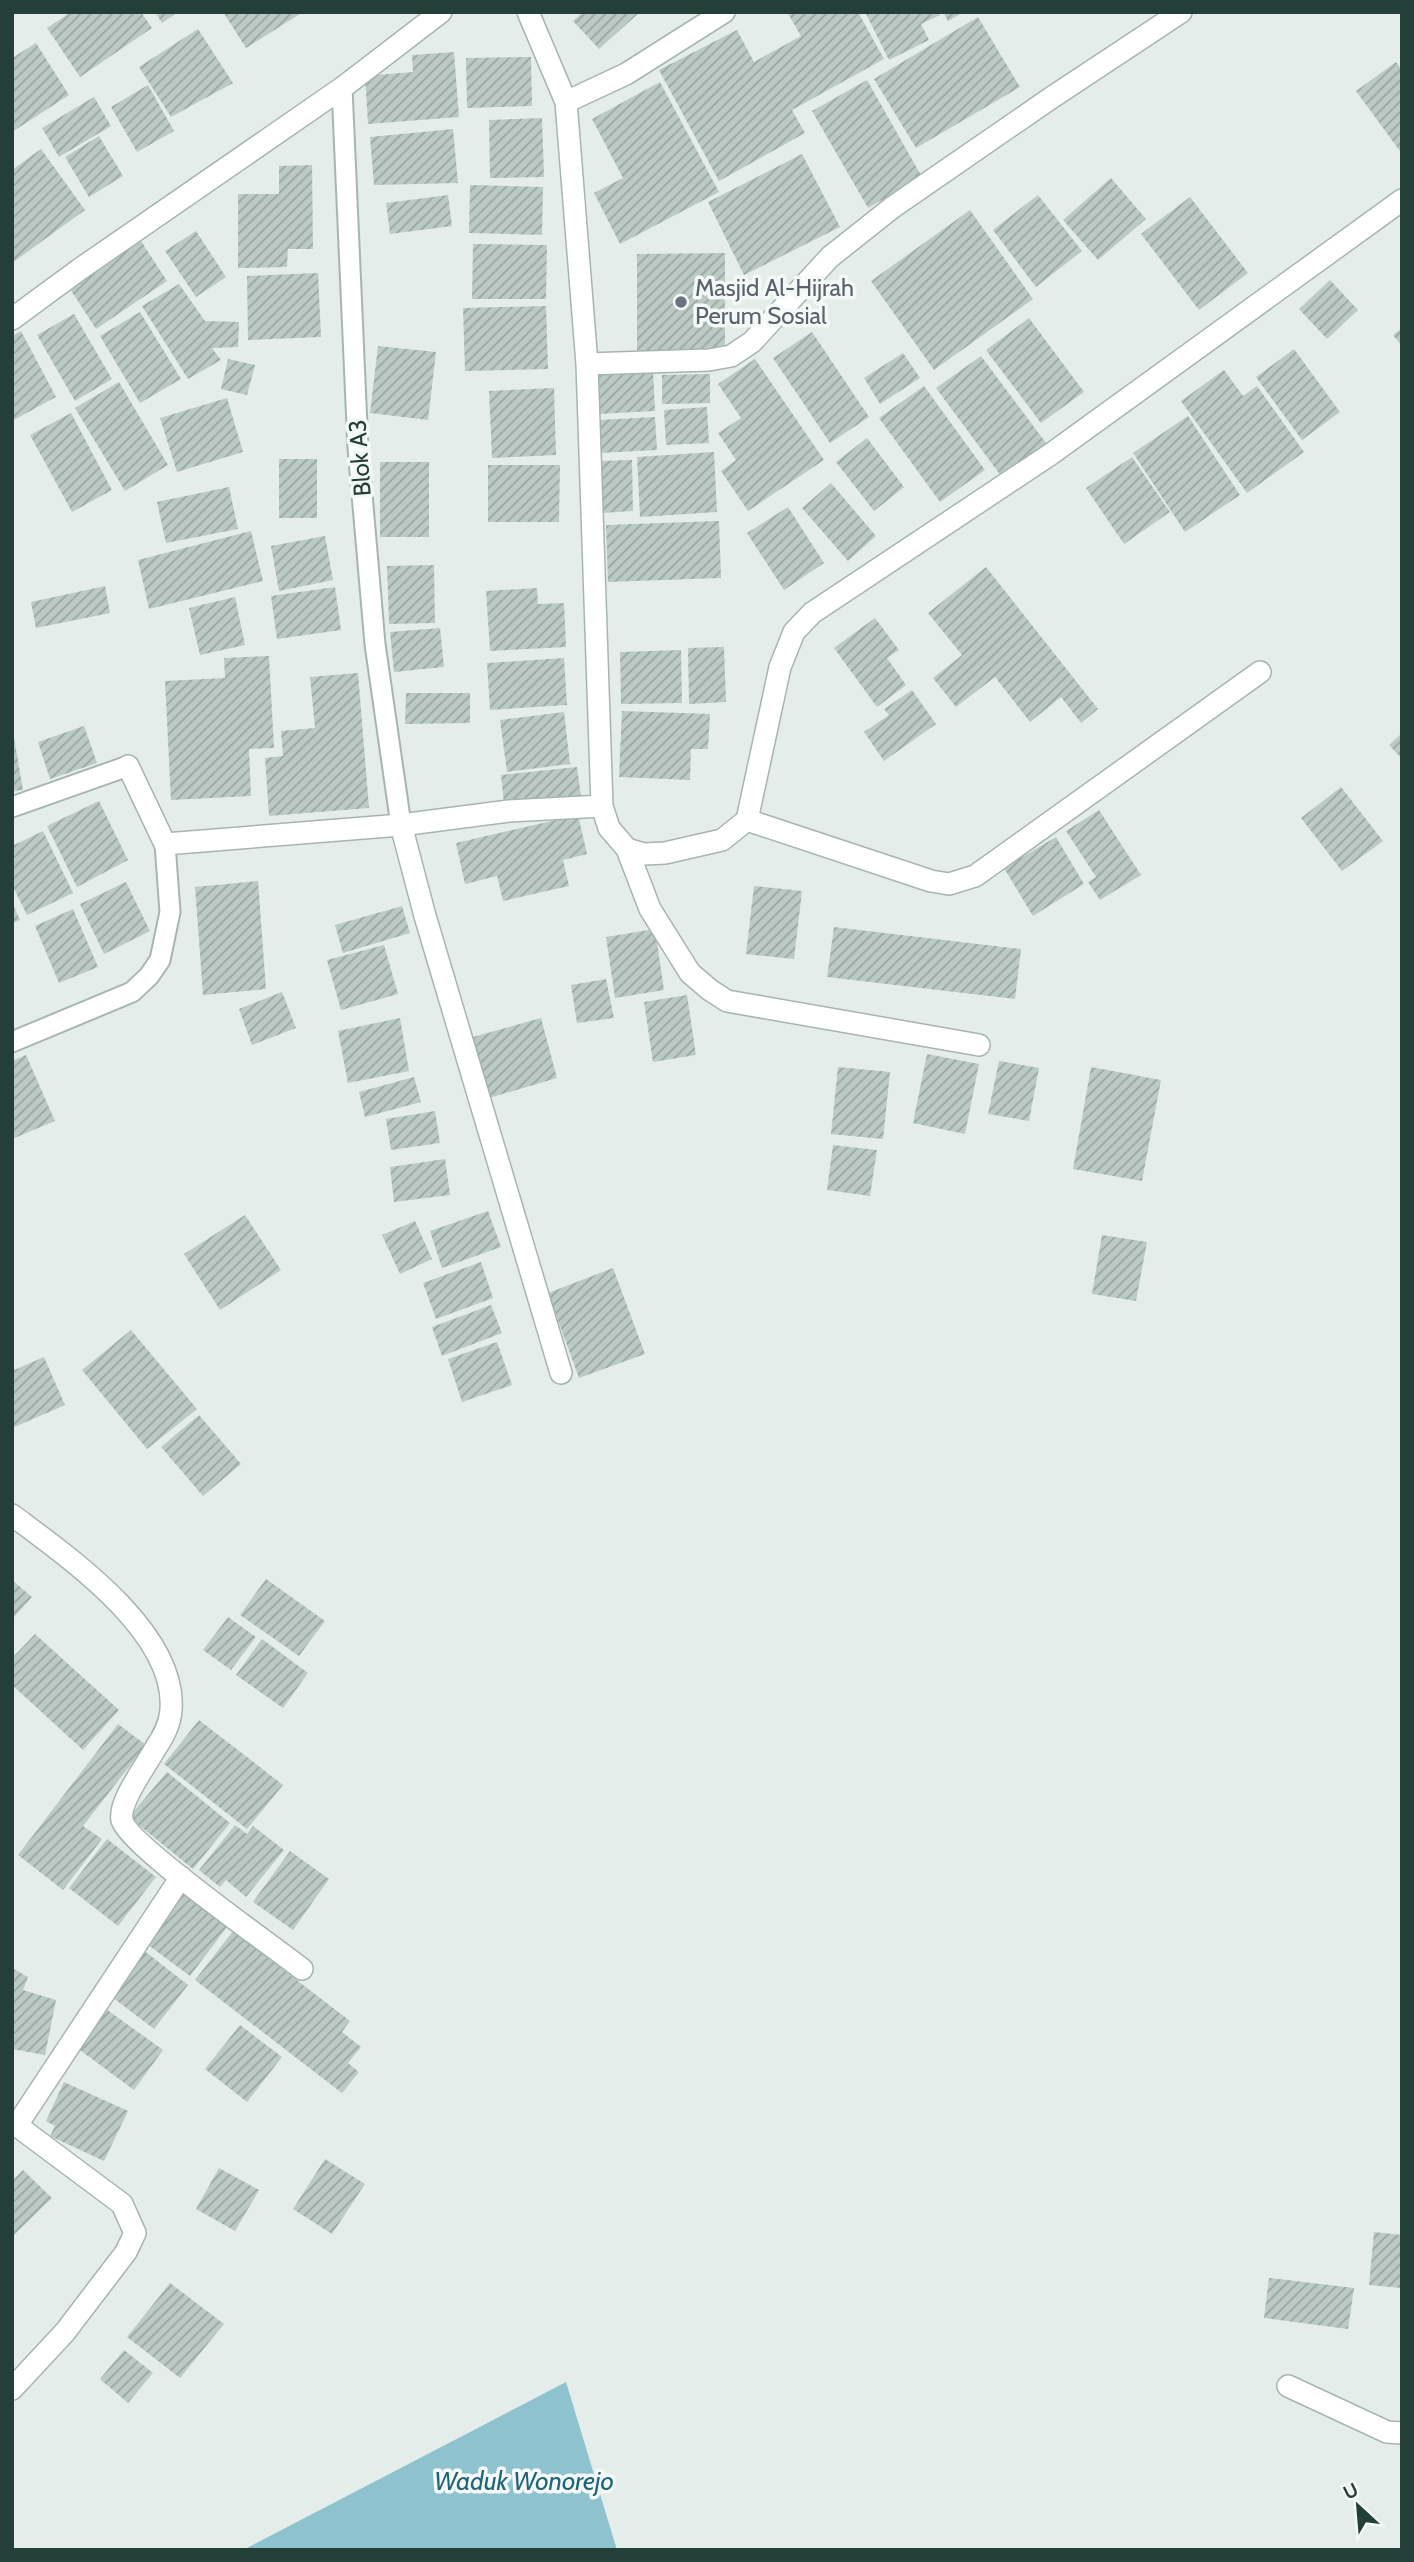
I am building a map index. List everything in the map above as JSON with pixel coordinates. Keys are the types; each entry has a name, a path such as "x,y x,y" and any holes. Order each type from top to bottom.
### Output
{"street":[{"path":"12,319 342,88 440,12"},
{"path":"528,12 566,102 587,364 602,806 609,828 627,849 650,909 691,973 727,1002 979,1045"},
{"path":"566,102 626,74 724,12"},
{"path":"587,364 709,360 731,356 752,342 830,257 893,207 1181,12"},
{"path":"627,849 644,854 665,853 711,843 722,840 747,820 780,667 794,632 812,613 1051,454 1402,200"},
{"path":"747,820 931,881 949,884 975,876 1260,672"},
{"path":"128,765 165,844 401,825 509,811 602,806"},
{"path":"401,825 425,916 561,1373"},
{"path":"12,1515 60,1551 133,1617 147,1634 163,1666 171,1699 168,1727 124,1803 122,1821 127,1831 181,1877 302,1969"},
{"path":"12,2389 65,2332 126,2252 135,2233 122,2204 15,2123 181,1877"},
{"path":"1288,2386 1387,2432 1402,2433"}],"lane":[{"name":"Blok A3","path":"342,88 358,448 375,644 401,825"},
{"path":"12,807 128,765"},
{"path":"12,1042 132,992 149,976 160,960 170,912 165,844"}],"water":[{"name":"Waduk Wonorejo","path":"566,2382 617,2550 243,2550"}],"building":[{"path":"71,12 141,12 152,28 80,77 47,28"},
{"path":"155,12 178,12 162,23"},
{"path":"223,12 303,12 246,48"},
{"path":"583,12 640,12 599,49 573,21"},
{"path":"787,12 858,12 884,59 792,110 805,133 719,181 659,70 737,30 754,62 801,36"},
{"path":"865,12 938,12 940,15 921,24 929,40 889,60"},
{"path":"943,12 964,12 948,21"},
{"path":"978,17 1020,87 916,148 874,79"},
{"path":"198,29 233,83 171,117 139,67"},
{"path":"36,43 69,95 12,132 12,58"},
{"path":"454,52 459,117 368,124 365,76 413,72 412,55"},
{"path":"531,57 532,106 467,108 466,58"},
{"path":"1396,62 1402,70 1402,154 1356,91"},
{"path":"867,80 922,177 868,208 812,111"},
{"path":"660,82 719,192 620,244 594,193 623,178 592,119"},
{"path":"148,85 174,131 137,152 111,107"},
{"path":"94,97 111,126 59,157 42,128"},
{"path":"542,118 544,177 490,178 489,120"},
{"path":"453,129 458,183 374,185 370,137"},
{"path":"99,136 123,176 89,197 65,157"},
{"path":"41,149 85,210 12,263 12,170"},
{"path":"802,154 840,227 744,275 708,202"},
{"path":"312,165 313,249 288,249 287,267 238,268 238,194 279,194 279,166"},
{"path":"1111,178 1146,219 1098,260 1063,220"},
{"path":"470,185 543,187 542,235 469,233"},
{"path":"448,195 452,226 390,234 386,203"},
{"path":"1038,195 1082,251 1036,287 993,230"},
{"path":"1190,197 1248,273 1199,310 1141,234"},
{"path":"970,210 1033,299 934,370 871,281"},
{"path":"196,231 226,277 196,297 165,251"},
{"path":"141,241 167,281 96,329 70,289"},
{"path":"473,244 547,245 546,299 472,299"},
{"name":"Masjid Al-Hijrah Perum Sosial","path":"725,253 725,351 637,352 637,254"},
{"path":"318,273 321,337 248,340 247,276"},
{"path":"1330,280 1358,310 1327,339 1299,309"},
{"path":"179,284 205,321 239,322 238,347 212,348 221,360 188,379 142,306"},
{"path":"546,306 548,369 465,371 463,308"},
{"path":"140,312 181,379 140,403 100,336"},
{"path":"74,314 112,379 75,401 37,335"},
{"path":"1029,318 1084,392 1041,423 986,350"},
{"path":"1402,328 1402,346 1393,335"},
{"path":"21,331 56,397 12,421 12,336"},
{"path":"812,332 869,417 830,443 773,358"},
{"path":"378,346 436,352 428,420 370,413"},
{"path":"1294,349 1340,412 1302,440 1256,377"},
{"path":"903,353 920,378 880,404 864,378"},
{"path":"981,356 1049,447 1004,480 936,388"},
{"path":"228,359 255,365 247,395 221,389"},
{"path":"755,359 824,460 748,511 721,471 736,460 718,433 741,418 718,384"},
{"path":"653,370 655,411 598,414 596,374"},
{"path":"1224,370 1243,396 1257,386 1304,452 1247,493 1181,401"},
{"path":"710,374 710,403 662,404 662,375"},
{"path":"119,382 168,465 125,491 75,408"},
{"path":"924,386 985,470 940,502 879,418"},
{"path":"554,388 556,455 492,458 489,391"},
{"path":"227,398 243,452 177,472 160,418"},
{"path":"707,407 709,443 666,445 664,410"},
{"path":"71,413 112,490 72,512 30,435"},
{"path":"1188,416 1240,495 1185,532 1133,453"},
{"path":"655,417 657,450 600,453 598,420"},
{"path":"867,438 904,487 874,511 836,462"},
{"path":"714,452 717,512 640,517 637,457"},
{"path":"1132,457 1170,512 1124,544 1086,488"},
{"path":"279,459 317,459 317,518 279,518"},
{"path":"632,460 633,511 602,513 600,461"},
{"path":"380,462 429,462 429,537 380,537"},
{"path":"488,465 560,465 559,522 488,522"},
{"path":"831,483 876,536 848,561 802,508"},
{"path":"229,487 238,529 166,543 157,502"},
{"path":"788,507 824,563 784,590 747,533"},
{"path":"719,521 721,578 608,582 606,525"},
{"path":"251,531 263,581 149,609 138,560"},
{"path":"325,536 333,580 279,591 271,546"},
{"path":"434,565 435,623 389,624 387,566"},
{"path":"986,567 1098,709 1081,723 1061,697 1030,722 995,677 956,707 933,678 962,655 928,613"},
{"path":"105,586 110,613 36,628 31,602"},
{"path":"335,587 341,630 277,639 271,596"},
{"path":"537,588 538,604 564,603 566,647 490,651 486,591"},
{"path":"235,597 245,645 200,655 189,608"},
{"path":"875,618 899,650 887,658 906,685 877,707 834,648"},
{"path":"440,628 444,667 394,672 390,632"},
{"path":"724,647 726,702 689,704 688,648"},
{"path":"681,650 682,703 621,704 620,652"},
{"path":"269,656 274,748 249,749 251,796 171,800 165,681 225,678 224,658"},
{"path":"564,658 567,705 490,710 487,663"},
{"path":"358,673 369,808 269,816 265,758 283,756 281,731 315,728 310,677"},
{"path":"912,690 936,724 884,761 864,732 889,715 884,709"},
{"path":"406,693 470,693 470,723 405,724"},
{"path":"622,711 710,714 708,749 691,749 690,780 619,777"},
{"path":"564,712 570,764 507,772 500,720"},
{"path":"12,726 23,790 12,791"},
{"path":"84,726 97,763 50,779 38,742"},
{"path":"1402,733 1402,759 1389,745"},
{"path":"577,767 581,796 504,804 501,775"},
{"path":"1341,787 1383,841 1342,871 1301,818"},
{"path":"99,801 128,860 77,887 47,826"},
{"path":"1099,810 1141,875 1100,900 1088,882 1096,877 1066,831"},
{"path":"578,815 587,854 563,860 569,886 503,901 497,876 465,884 456,843"},
{"path":"43,831 73,893 27,915 12,885 12,846"},
{"path":"1056,837 1084,884 1033,916 1004,868"},
{"path":"258,881 266,989 203,995 195,887"},
{"path":"126,882 150,931 104,954 80,904"},
{"path":"754,886 802,891 794,959 746,954"},
{"path":"12,902 20,920 12,923"},
{"path":"402,906 410,933 343,953 335,925"},
{"path":"73,909 98,967 59,983 35,926"},
{"path":"834,927 1021,949 1015,999 827,977"},
{"path":"655,929 664,990 615,998 606,937"},
{"path":"384,945 398,994 341,1010 327,960"},
{"path":"606,979 614,1018 577,1023 571,985"},
{"path":"282,992 296,1028 252,1045 239,1009"},
{"path":"687,995 696,1055 653,1062 644,1002"},
{"path":"400,1018 409,1071 348,1083 338,1031"},
{"path":"541,1018 557,1078 489,1098 473,1037"},
{"path":"927,1054 979,1064 965,1134 913,1123"},
{"path":"26,1055 55,1121 12,1139 12,1061"},
{"path":"999,1061 1039,1068 1029,1121 988,1114"},
{"path":"838,1067 890,1072 883,1139 831,1134"},
{"path":"1091,1067 1161,1080 1142,1181 1073,1169"},
{"path":"414,1077 421,1102 365,1117 359,1092"},
{"path":"435,1111 440,1143 391,1150 386,1119"},
{"path":"833,1145 877,1150 870,1196 827,1190"},
{"path":"445,1159 450,1195 394,1202 390,1167"},
{"path":"488,1211 501,1247 442,1268 430,1231"},
{"path":"245,1215 281,1270 220,1310 184,1254"},
{"path":"415,1221 432,1259 400,1274 382,1235"},
{"path":"1102,1235 1147,1242 1136,1301 1092,1294"},
{"path":"481,1262 493,1298 436,1319 423,1283"},
{"path":"613,1268 645,1354 579,1378 548,1293"},
{"path":"491,1305 502,1333 442,1356 432,1327"},
{"path":"131,1330 197,1409 147,1449 82,1370"},
{"path":"497,1342 512,1385 462,1402 448,1359"},
{"path":"44,1357 65,1405 12,1428 12,1371"},
{"path":"199,1415 241,1464 203,1496 161,1447"},
{"path":"266,1579 325,1621 299,1656 240,1615"},
{"path":"12,1580 32,1597 12,1619"},
{"path":"228,1617 256,1637 231,1670 203,1650"},
{"path":"35,1634 119,1710 83,1750 12,1685 12,1658"},
{"path":"262,1639 308,1673 283,1708 236,1675"},
{"path":"199,1720 283,1785 247,1829 164,1764"},
{"path":"118,1724 146,1745 83,1826 102,1839 63,1890 18,1855"},
{"path":"167,1772 230,1823 193,1869 129,1817"},
{"path":"235,1825 247,1834 253,1826 284,1850 246,1897 226,1880 220,1887 199,1870"},
{"path":"107,1839 156,1877 118,1926 69,1888"},
{"path":"290,1851 329,1879 293,1930 253,1902"},
{"path":"181,1893 227,1927 190,1976 144,1942"},
{"path":"233,1931 350,2021 342,2032 361,2047 348,2063 359,2072 342,2093 195,1980"},
{"path":"142,1949 188,1985 154,2029 108,1994"},
{"path":"12,1968 28,1977 23,1990 56,2000 45,2055 12,2049"},
{"path":"106,2009 163,2050 134,2090 77,2048"},
{"path":"240,2025 282,2057 247,2102 205,2069"},
{"path":"64,2082 128,2111 104,2161 50,2136 55,2126 46,2121"},
{"path":"325,2159 365,2184 332,2234 293,2209"},
{"path":"219,2168 259,2190 235,2231 196,2209"},
{"path":"23,2170 52,2198 14,2235 12,2181"},
{"path":"1374,2232 1402,2235 1402,2288 1369,2285"},
{"path":"1269,2278 1354,2288 1348,2329 1264,2318"},
{"path":"170,2283 224,2324 180,2378 127,2337"},
{"path":"124,2350 153,2373 128,2403 100,2379"}],"place":[{"name":"Masjid Al-Hijrah Perum Sosial","path":"681,302"}]}
